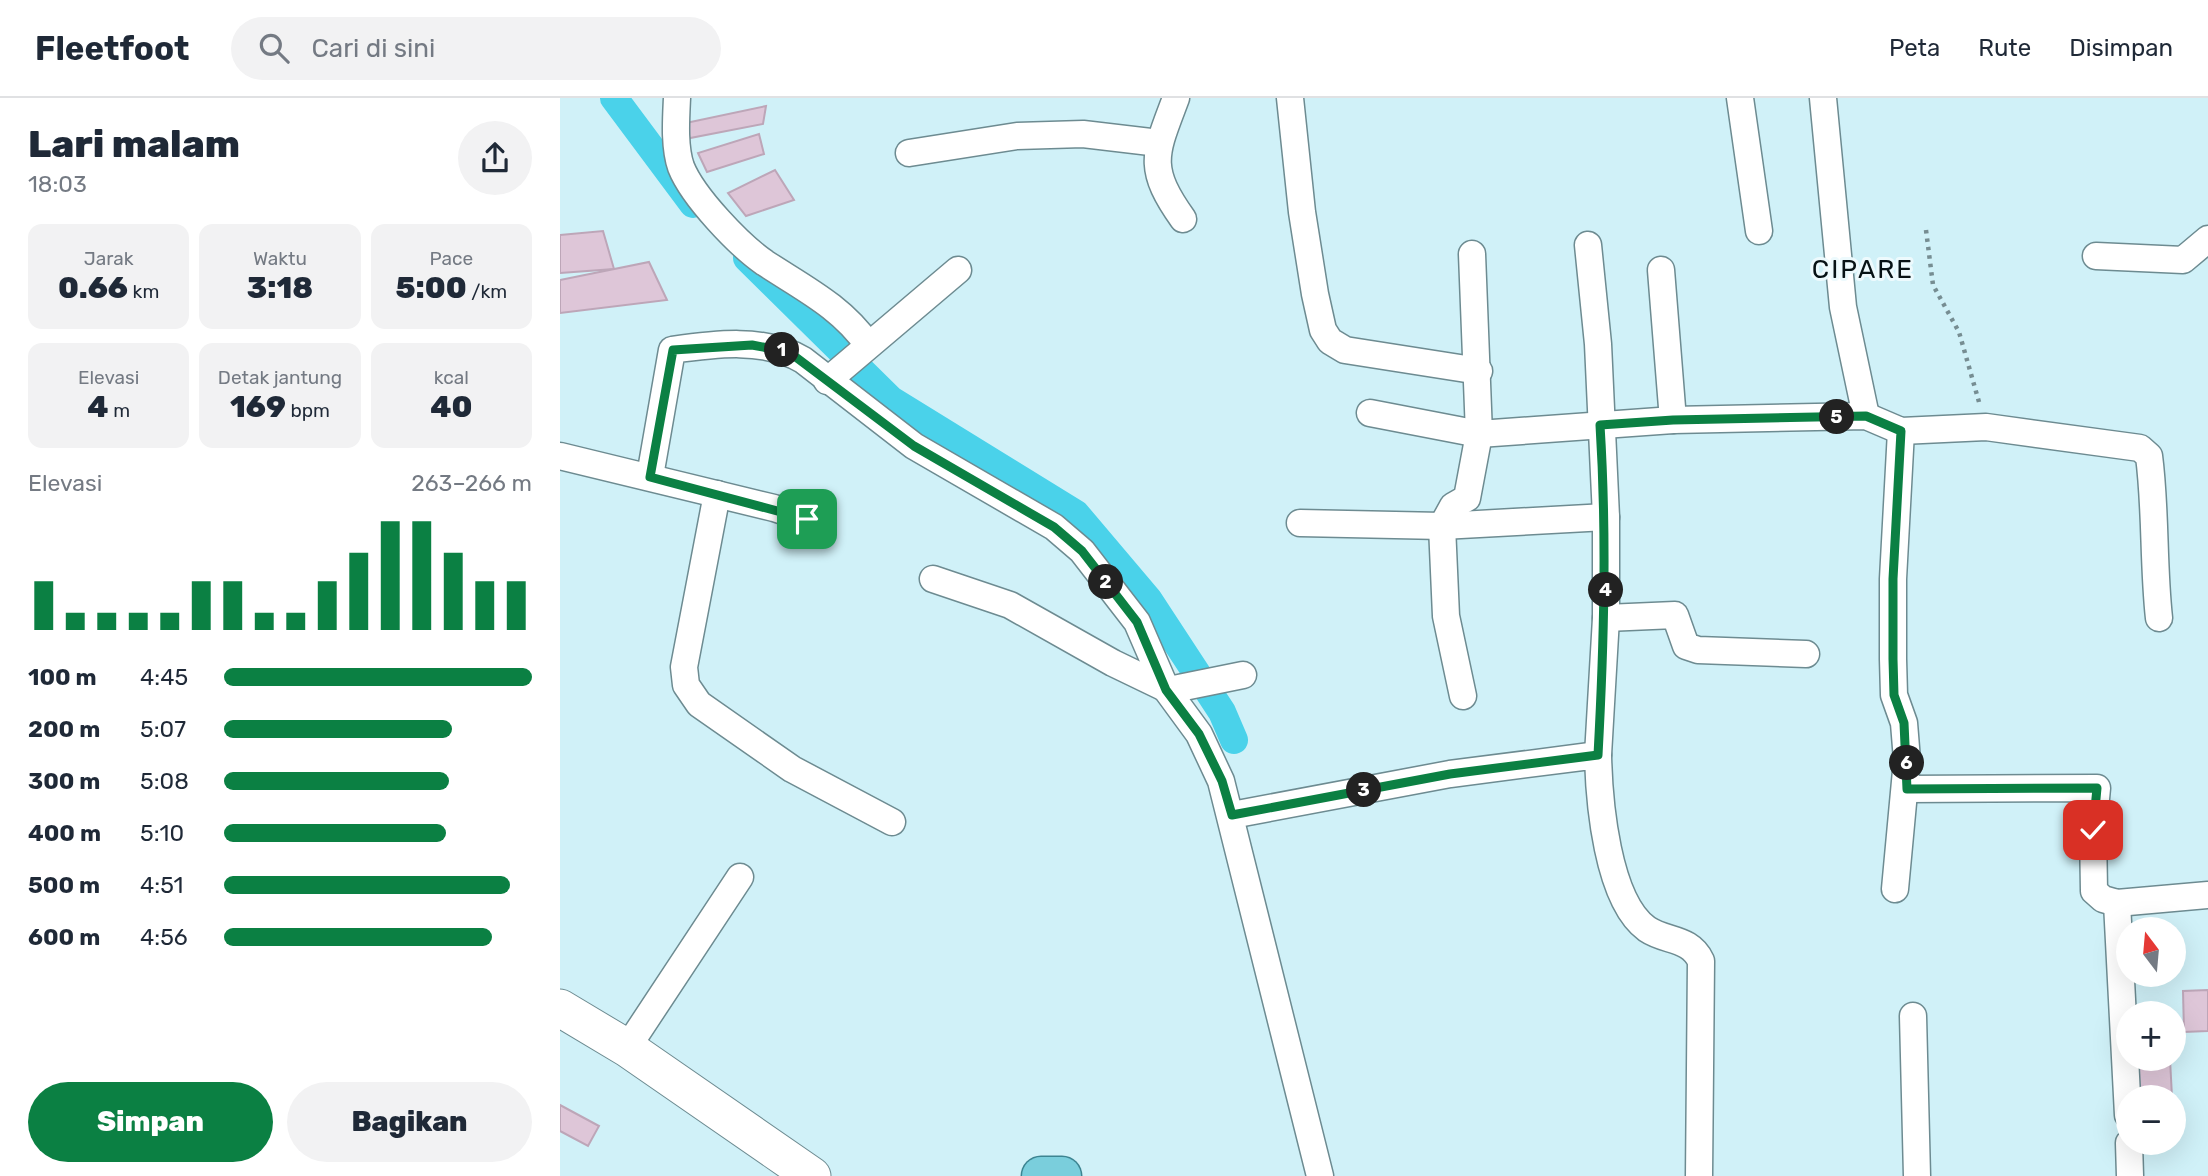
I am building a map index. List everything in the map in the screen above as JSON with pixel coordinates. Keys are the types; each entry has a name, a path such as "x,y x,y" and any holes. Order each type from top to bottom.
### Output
{"main road":[{"path":"560,1008 626,1048 812,1176"}],"street":[{"path":"677,98 676,122 681,167 707,207 763,261 816,294 855,326 864,349"},
{"path":"1176,98 1159,143 1156,169 1163,190 1183,219"},
{"path":"1290,98 1310,266 1323,330 1330,341 1345,350 1479,371"},
{"path":"1740,98 1759,231"},
{"path":"1823,98 1843,307 1866,416"},
{"path":"909,153 1017,136 1083,134 1159,143"},
{"path":"2096,256 2183,260 2208,239"},
{"path":"1588,245 1598,344 1606,517 1606,618 1598,755 1604,827 1627,905 1647,929 1692,947 1701,961 1699,1176"},
{"path":"1463,696 1446,616 1442,526 1453,506 1467,498 1470,491 1479,434 1479,371 1472,254"},
{"path":"829,379 958,270"},
{"path":"1661,270 1673,420"},
{"path":"650,477 673,350 752,345 789,352 829,379 914,446 1054,527 1082,551 1137,622 1169,690 1199,734 1222,781 1320,1176"},
{"path":"1370,413 1479,434 1673,420 1866,416 1901,431 1986,427 2140,448 2149,456 2153,564 2159,618"},
{"path":"1895,889 1907,789 1904,723 1896,705 1894,683 1893,579 1901,431"},
{"path":"560,456 807,519"},
{"path":"717,494 684,667 686,685 699,704 792,769 892,822"},
{"path":"1300,523 1442,526 1606,517"},
{"path":"933,579 1010,605 1169,690 1206,680 1243,675"},
{"path":"1606,618 1675,615 1686,646 1698,650 1806,654"},
{"path":"1232,815 1450,774 1598,755"},
{"path":"1907,789 2097,788 2093,830 2094,891 2103,899 2117,903 2208,895"},
{"path":"626,1048 740,877"},
{"path":"2117,903 2126,1085"},
{"path":"1913,1016 1917,1176"},
{"path":"2129,1155 2130,1176"}],"path":[{"path":"1926,230 1933,285 1959,332 1986,427"}],"building":[{"path":"766,106 763,124 685,139 681,124"},
{"path":"759,134 764,154 707,172 698,153"},
{"path":"775,170 794,200 746,216 728,193"},
{"path":"603,231 614,269 560,273 560,235"},
{"path":"649,262 667,300 560,313 560,280"},
{"path":"2208,990 2208,1031 2186,1032 2186,1001 2183,1001 2183,991"},
{"path":"2133,1071 2171,1071 2171,1085 2133,1085"},
{"path":"560,1105 599,1126 588,1146 560,1131"}],"waterway":[{"path":"614,98 693,204"},
{"path":"747,258 891,400 1076,514 1148,599 1222,712 1234,740"}],"district":[{"name":"CIPARE","path":"1863,269"}],"route":[{"path":"807,519 650,477 673,350 713,345 752,345 789,352 914,446 1054,527 1082,551 1137,622 1166,690 1199,734 1222,781 1232,815 1450,774 1598,755 1606,618 1606,517 1600,425 1673,420 1866,416 1901,431 1893,579 1893,659 1894,695 1904,723 1907,789 2097,788 2093,830"}]}
